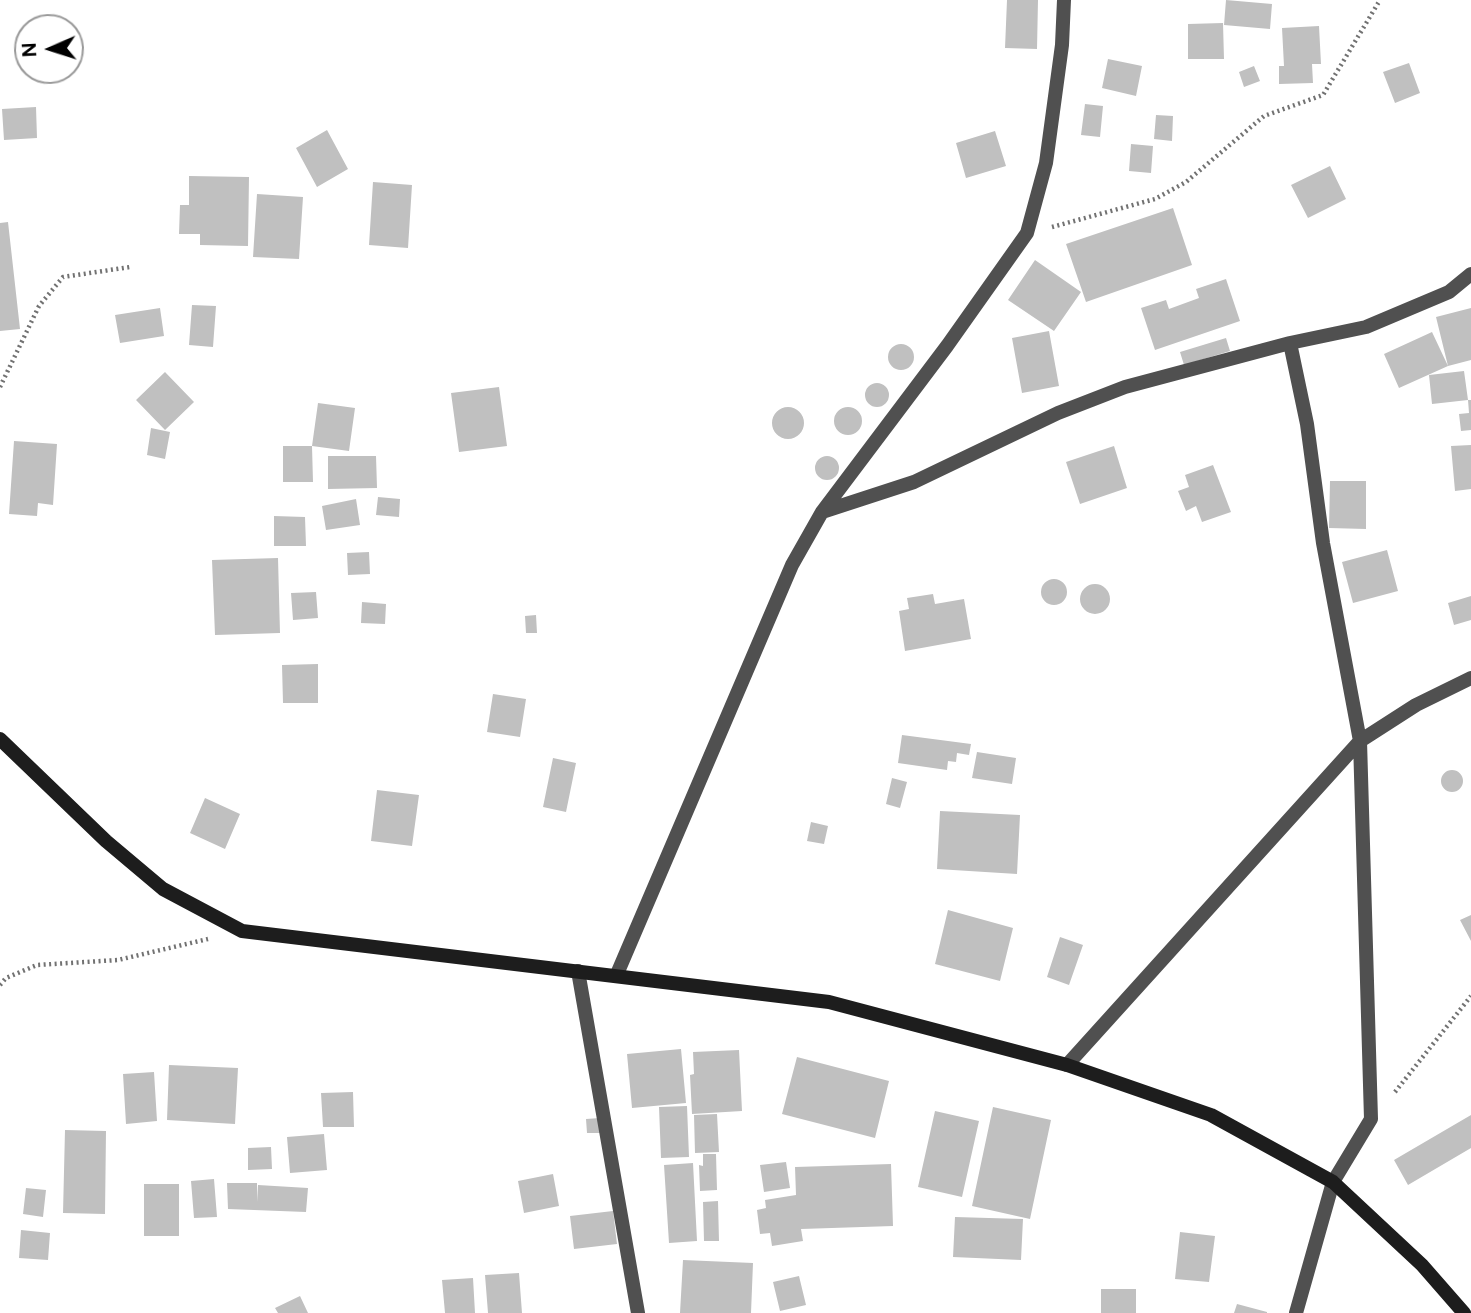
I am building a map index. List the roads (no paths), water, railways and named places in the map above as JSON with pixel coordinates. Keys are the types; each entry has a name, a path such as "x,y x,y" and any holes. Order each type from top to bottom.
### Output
{"street":[{"path":"617,974 792,565 822,512 947,346 1027,233 1046,163 1062,45 1063,0"},
{"path":"822,512 914,482 1058,413 1125,387 1290,343 1366,327 1449,292 1471,274"},
{"path":"1290,343 1307,424 1322,543 1360,741 1371,1119 1333,1182 1296,1313"},
{"path":"1067,1065 1360,741 1416,705 1471,678"},
{"path":"0,739 106,841 163,889 242,931 617,974 829,1002 1067,1065 1211,1115 1333,1182 1422,1265 1464,1313"},
{"path":"578,971 638,1313"}]}
